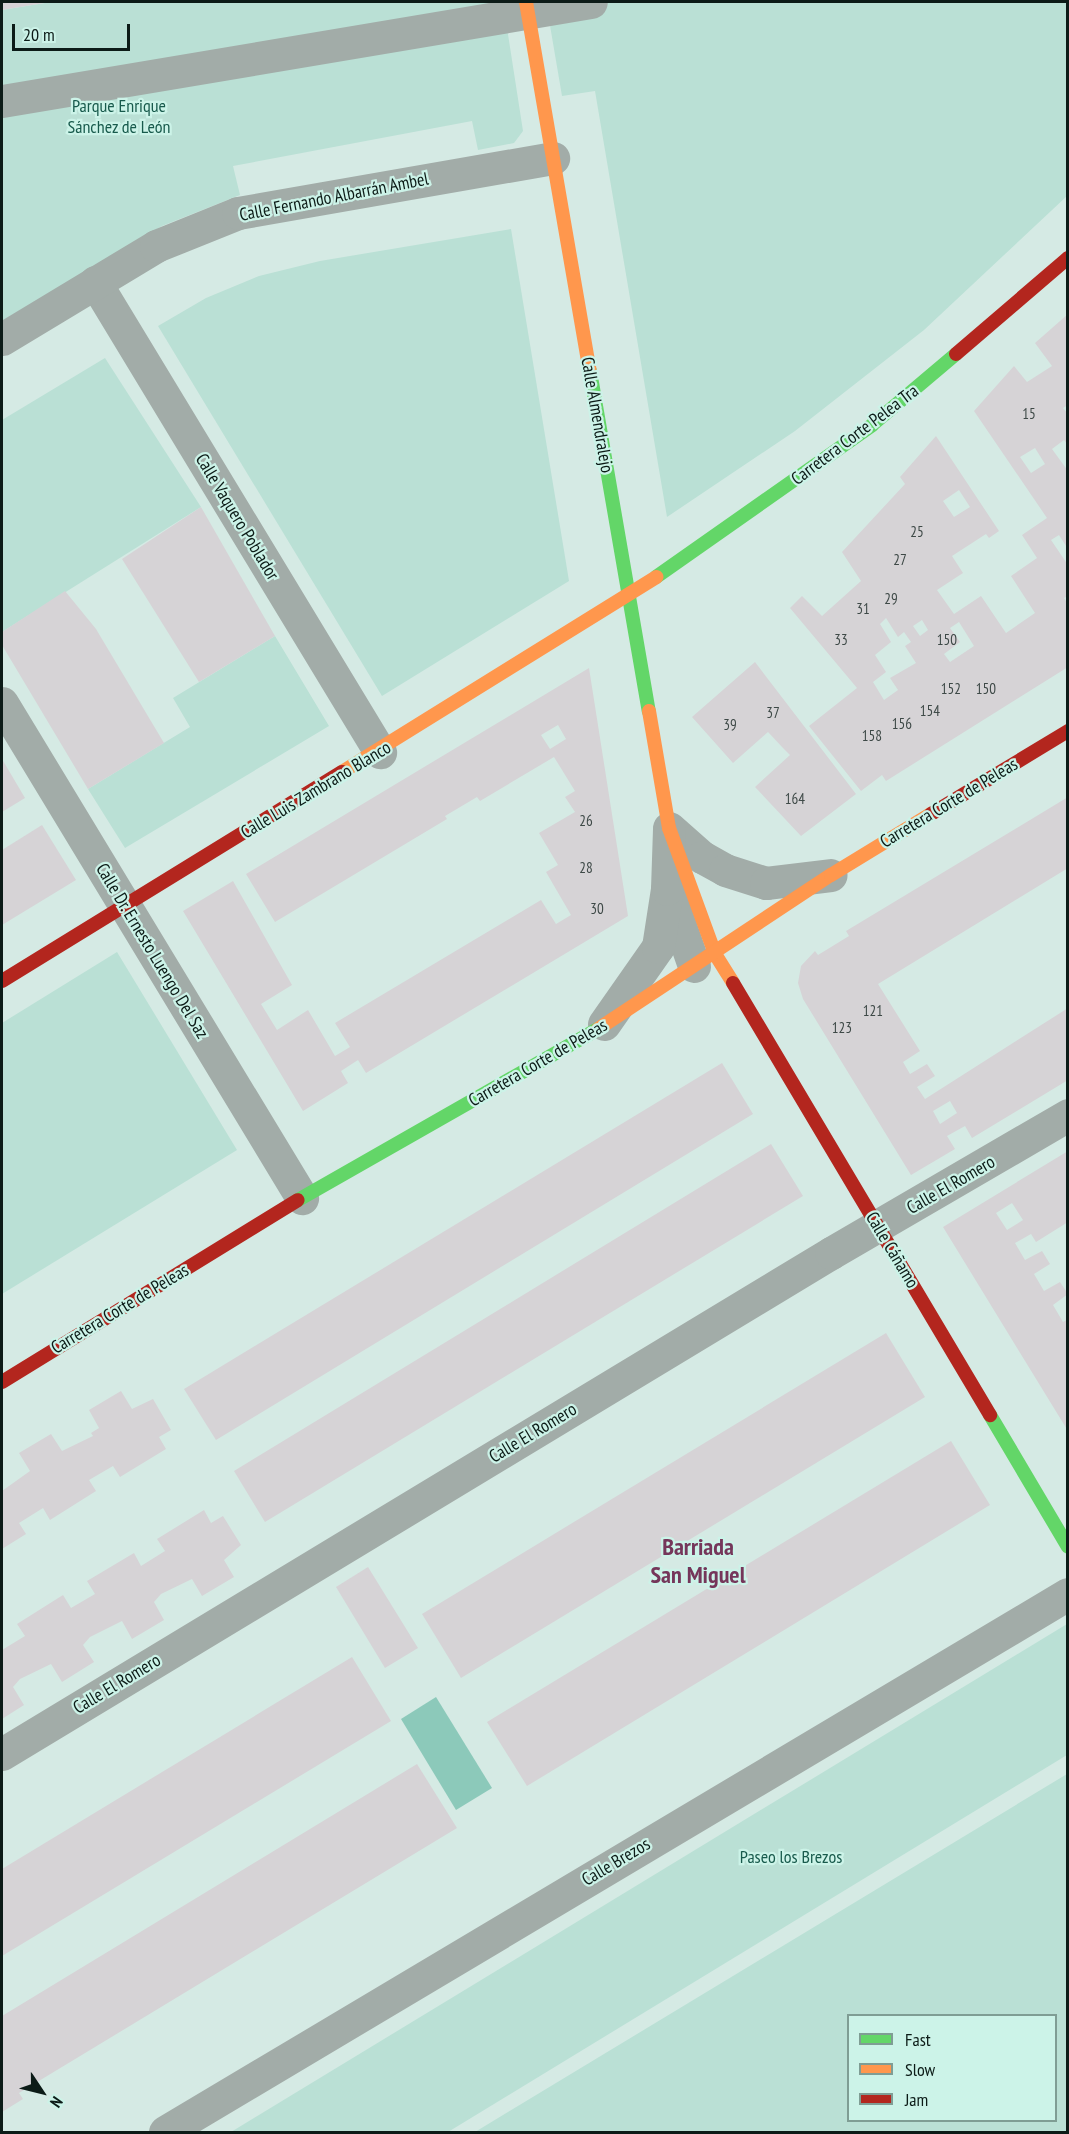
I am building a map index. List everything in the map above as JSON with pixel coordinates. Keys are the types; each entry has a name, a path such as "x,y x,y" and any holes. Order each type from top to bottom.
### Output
{"street":[{"path":"2,102 526,7 591,2"},
{"name":"Calle Almendralejo","path":"526,7 669,828 705,960"},
{"name":"Calle Fernando Albarrán Ambel","path":"2,339 156,246 238,213 553,158"},
{"name":"Carretera Corte Pelea Tra","path":"629,596 872,425 1068,258"},
{"name":"Calle Vaquero Poblador","path":"95,282 380,752"},
{"name":"Calle Luis Zambrano Blanco","path":"2,981 380,752 629,596"},
{"name":"Calle Dr. Ernesto Luengo Del Saz","path":"2,703 302,1198"},
{"name":"Carretera Corte de Peleas","path":"2,1382 302,1198 603,1026 831,875 1068,731"},
{"path":"669,828 702,857 724,870 766,883 831,875"},
{"name":"Calle Almendralejo","path":"603,1026 658,947 667,889 669,828"},
{"name":"Calle Almendralejo","path":"667,889 705,960"},
{"name":"Calle Cáñamo","path":"705,960 878,1226 1068,1547"},
{"name":"Calle El Romero","path":"2,1754 878,1226 1068,1115"},
{"name":"Calle Brezos","path":"165,2133 1068,1594"}],"green space":[{"name":"Parque Enrique Sánchez de León","path":"51,2 503,2 523,131 514,143 478,150 472,121 233,166 240,195 162,226 2,321 2,10"},
{"path":"546,2 1067,2 1067,196 924,330 795,431 667,517 595,91 562,96"},
{"path":"511,229 569,581 382,696 158,326 206,298 259,276 320,261"},
{"path":"105,358 201,507 2,632 2,420"},
{"path":"275,636 329,726 125,848 88,789 190,727 173,698"},
{"path":"117,952 237,1150 2,1294 2,1023"},
{"name":"Paseo los Brezos","path":"1067,1624 1067,1755 448,2132 231,2132"},
{"path":"1067,1774 1067,2132 475,2132"}],"shaded area":[{"path":"436,1697 492,1788 456,1810 401,1719"}],"building":[{"path":"2,2 44,2 44,3 2,10"},
{"path":"1068,314 1068,405 1063,408 1068,414 1068,445 1064,440 1052,449 1068,471 1068,549 1059,535 1051,540 1068,565 1068,596 1064,598 1068,604 1068,667 886,781 882,775 861,791 809,726 857,688 790,608 802,596 822,616 861,581 842,552 905,484 900,477 936,436 999,531 989,538 986,534 952,556 963,573 937,590 954,614 981,596 1006,633 1035,613 1011,576 1037,558 1022,535 1047,518 974,411 1014,366 1027,382 1052,366 1035,343","holes":["1035,448 1045,464 1031,473 1020,457","959,490 970,507 954,517 943,501","886,618 898,637 904,632 911,642 905,646 916,663 890,678 898,690 884,700 873,682 886,672 875,655 891,642 880,624","922,620 928,630 920,636 913,626","959,622 974,646 950,662 944,654 960,642 950,628"]},
{"path":"201,507 275,636 199,682 122,559"},
{"path":"65,591 96,629 164,743 88,789 2,645 2,632"},
{"path":"755,662 856,794 801,836 755,787 790,755 768,732 733,763 692,717"},
{"path":"589,668 628,916 366,1073 358,1060 341,1071 348,1083 303,1111 183,911 233,881 292,985 261,1004 277,1030 308,1010 335,1056 350,1047 335,1023 541,900 556,924 571,915 546,872 558,865 539,833 575,812 565,797 575,791 554,757 480,801 477,797 445,816 447,819 275,922 246,874","holes":["558,725 566,739 550,749 541,735"]},
{"path":"2,759 25,798 2,812"},
{"path":"1068,797 1068,868 878,984 920,1051 903,1062 910,1074 927,1064 935,1076 917,1087 925,1099 1068,1008 1068,1080 972,1138 965,1126 947,1136 955,1149 911,1175 803,999 798,983 801,966 815,951 818,955 849,936 846,931","holes":["950,1101 957,1113 940,1124 933,1111"]},
{"path":"42,825 76,880 2,925 2,850"},
{"path":"722,1063 753,1114 216,1440 184,1389"},
{"path":"771,1144 803,1196 265,1522 234,1471"},
{"path":"1068,1151 1068,1222 1036,1242 1031,1234 1015,1243 1025,1260 1042,1251 1050,1264 1034,1274 1044,1291 1060,1282 1068,1294 1053,1305 1063,1322 1068,1319 1068,1431 943,1227","holes":["1012,1203 1023,1220 1007,1230 996,1213"]},
{"path":"886,1333 925,1397 461,1678 422,1614"},
{"path":"121,1391 132,1409 153,1399 171,1430 159,1437 166,1449 120,1477 113,1466 89,1480 96,1491 50,1520 43,1508 19,1523 26,1534 2,1549 2,1491 30,1471 19,1453 51,1434 62,1451 93,1436 91,1433 99,1428 89,1410"},
{"path":"951,1441 990,1505 527,1786 487,1722"},
{"path":"204,1510 211,1523 223,1516 241,1545 224,1560 234,1577 202,1596 192,1579 161,1594 154,1602 164,1620 132,1639 122,1621 90,1637 83,1645 94,1662 62,1682 51,1664 20,1679 13,1687 24,1705 2,1719 2,1650 25,1636 17,1624 63,1595 71,1608 95,1594 87,1581 134,1553 141,1566 165,1551 157,1539"},
{"path":"368,1567 418,1648 385,1668 336,1587"},
{"path":"352,1657 391,1721 2,1956 2,1869"},
{"path":"417,1764 457,1828 19,2093 23,2099 2,2112 2,2016"}],"traffic: fast":[{"path":"656,577 872,425 956,354"},
{"path":"590,371 649,711"},
{"path":"298,1200 598,1029"},
{"path":"990,1415 1068,1547"}],"traffic: slow":[{"path":"526,2 590,371"},
{"path":"342,772 656,577"},
{"path":"649,711 669,828 715,954 733,983"},
{"path":"598,1029 831,875 931,814"}],"traffic: jam":[{"path":"956,354 1068,258"},
{"path":"931,814 1068,731"},
{"path":"2,981 342,772"},
{"path":"733,983 990,1415"},
{"path":"2,1382 298,1200"}],"district":[{"name":"Barriada San Miguel","path":"698,1561"}]}
